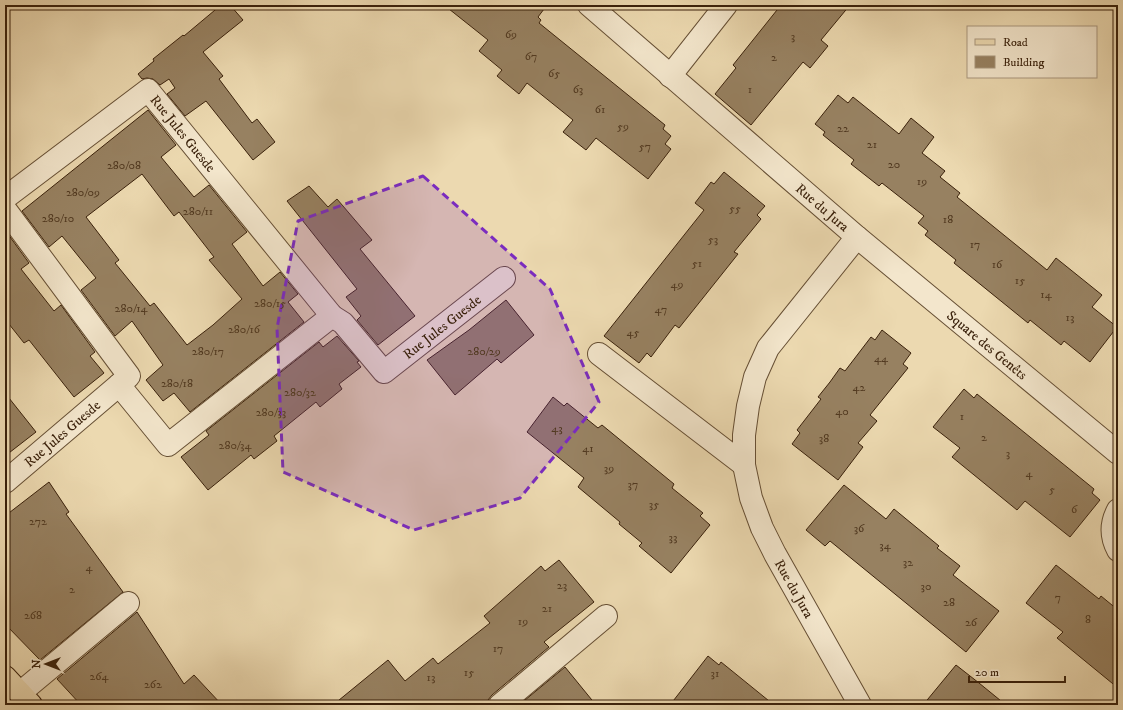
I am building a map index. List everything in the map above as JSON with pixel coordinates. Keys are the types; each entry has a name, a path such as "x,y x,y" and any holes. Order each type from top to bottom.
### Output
{"main road":[{"path":"5,677 26,699"}],"street":[{"name":"Rue du Jura","path":"589,5 857,237 768,348 755,377 748,406 744,435 744,465 751,498 762,528 775,554 860,705"},
{"path":"670,76 726,5"},
{"name":"Rue Jules Guesde","path":"5,198 148,90 332,316 343,323 384,372 504,278"},
{"name":"Rue Jules Guesde","path":"5,209 129,376 5,482"},
{"name":"Square des Genêts","path":"857,237 1118,452"},
{"path":"119,385 168,445 332,316"},
{"path":"599,354 744,465"},
{"path":"1118,510 1112,527 1115,544 1118,550"},
{"path":"26,699 128,603"},
{"path":"500,705 606,616"}],"highlighted area":[{"path":"423,176 550,289 599,402 520,498 414,530 283,472 277,328 298,221"}],"building":[{"path":"221,5 230,5 243,20 203,52 223,76 219,79 252,123 257,119 275,142 253,160 206,101 185,116 167,94 175,88 169,79 160,85 153,79 142,79 138,74 154,61 153,59 183,35 184,36"},
{"path":"444,5 547,5 538,17 541,20 539,23 665,125 663,129 671,136 665,144 671,149 648,179 596,138 586,150 563,132 573,120 527,83 519,94 497,76 502,70 479,51 488,40"},
{"path":"781,5 850,5 821,40 828,46 810,68 803,62 751,125 715,94 736,68 733,65"},
{"path":"838,95 848,103 853,97 899,134 911,118 934,137 922,153 945,171 940,177 960,193 957,197 1047,270 1056,258 1102,295 1092,307 1117,327 1090,362 1064,341 1061,345 1030,320 1028,323 954,263 956,260 925,235 928,231 918,223 924,216 882,183 879,186 851,164 854,160 823,135 825,132 815,124"},
{"path":"148,110 176,145 161,157 194,197 209,185 247,232 232,244 263,286 280,272 298,294 288,302 304,322 190,412 174,393 163,401 146,380 163,365 132,321 115,336 81,290 96,278 62,236 49,247 22,211","holes":["142,174 174,216 179,212 214,257 209,260 242,299 213,325 187,345 154,303 150,306 115,263 119,260 86,217"]},
{"path":"724,172 765,206 757,215 761,219 734,252 738,254 679,328 675,325 651,357 647,353 639,363 604,336 704,210 695,203 711,182 714,184"},
{"path":"309,186 328,207 337,199 372,240 360,249 415,316 378,345 357,320 361,316 346,297 357,289 287,201"},
{"path":"5,230 29,263 21,269 54,311 61,305 95,352 90,356 104,373 74,397 29,340 24,343 5,319"},
{"path":"506,300 534,335 501,363 497,359 455,395 427,360 469,330"},
{"path":"882,330 911,353 903,364 908,368 870,415 877,421 858,443 863,447 838,480 792,444 800,433 797,430 821,399 818,397 840,368 845,371 871,337 875,340"},
{"path":"337,336 359,361 357,362 361,367 339,384 342,389 320,407 316,402 274,436 277,441 254,459 251,455 208,490 181,457 209,435 206,431 319,342 323,347"},
{"path":"964,389 974,398 977,394 1094,489 1092,493 1100,500 1070,537 1025,501 1017,510 952,457 960,448 933,427"},
{"path":"5,393 36,432 5,456"},
{"path":"553,397 564,406 567,403 598,428 602,425 674,484 672,488 703,513 700,516 710,525 671,573 639,546 642,543 619,524 620,522 578,487 584,478 527,432"},
{"path":"49,482 69,512 66,514 123,592 40,660 5,624 5,516"},
{"path":"844,485 886,519 894,509 939,546 937,548 960,566 953,575 999,611 966,652 830,541 825,546 806,530"},
{"path":"559,560 594,602 544,642 549,647 492,695 488,700 488,705 333,705 388,660 405,681 433,658 438,664 490,623 484,616 541,566 545,571"},
{"path":"1056,565 1099,599 1101,596 1118,610 1118,688 1057,638 1063,632 1026,603"},
{"path":"137,612 184,684 194,675 222,705 81,705 57,679"},
{"path":"708,656 719,665 721,662 774,705 670,705"},
{"path":"956,665 979,683 1006,705 923,705"},
{"path":"565,667 596,705 519,705"}]}
